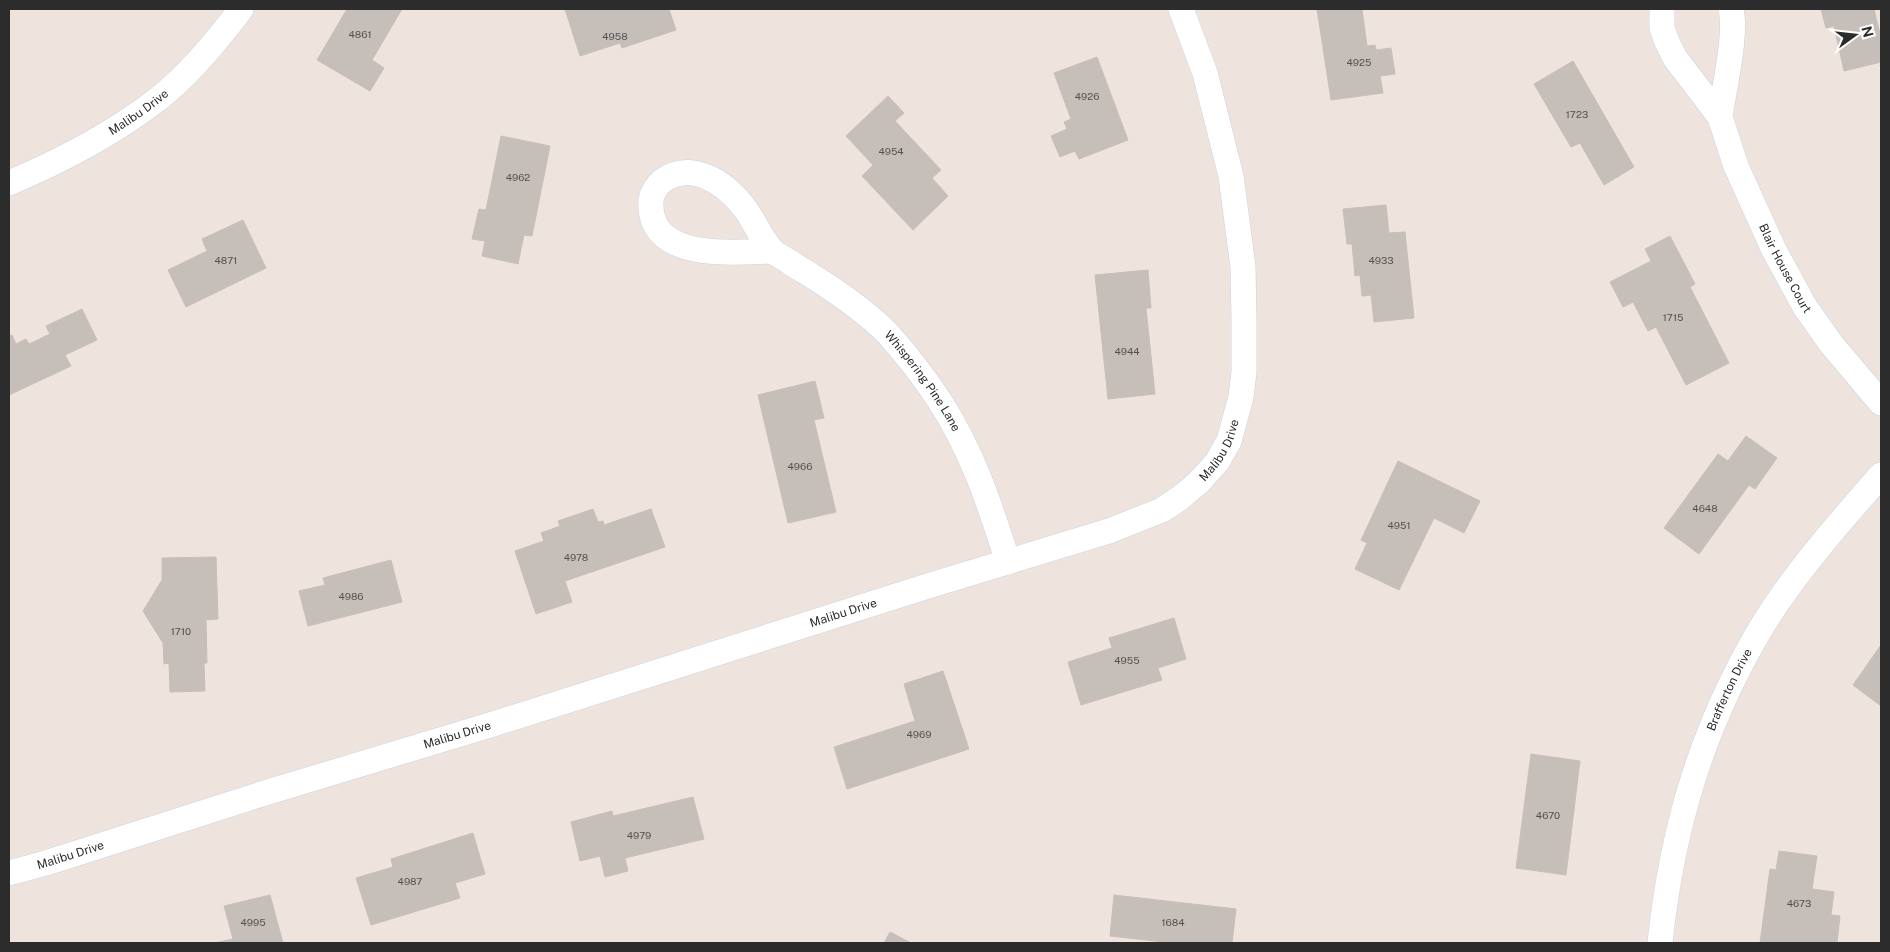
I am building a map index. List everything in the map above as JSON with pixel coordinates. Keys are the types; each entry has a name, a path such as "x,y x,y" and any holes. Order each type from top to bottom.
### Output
{"street":[{"name":"Malibu Drive","path":"9,183 48,166 98,139 159,98 211,47 241,9"},
{"name":"Malibu Drive","path":"9,873 1109,531 1162,510 1199,482 1217,462 1229,441 1237,416 1244,372 1243,266 1231,176 1205,73 1181,9"},
{"name":"Blair House Court","path":"1662,9 1662,28 1667,42 1676,58 1720,117 1748,195 1774,250 1805,307 1832,345 1881,403"},
{"name":"Blair House Court","path":"1720,117 1733,36 1734,19 1731,9"},
{"name":"Whispering Pine Lane","path":"772,251 711,251 674,244 659,230 651,214 651,197 659,184 669,176 685,172 703,174 726,188 744,206 772,251 855,306 888,334 938,399 962,439 981,481 1008,562"},
{"name":"Brafferton Drive","path":"1660,943 1673,852 1688,792 1709,732 1726,696 1765,622 1790,585 1881,475"}],"building":[{"path":"347,9 402,9 372,60 384,68 370,91 317,60"},
{"path":"565,9 669,9 676,30 622,48 620,43 580,56"},
{"path":"1317,9 1362,9 1367,46 1375,45 1376,50 1391,48 1395,74 1380,76 1383,93 1331,100"},
{"path":"1821,9 1874,9 1881,38 1881,62 1844,71 1834,26 1826,28"},
{"path":"1097,57 1128,140 1079,159 1075,151 1060,157 1051,136 1067,129 1064,122 1071,119 1054,73"},
{"path":"1573,61 1634,167 1604,185 1580,143 1571,147 1534,84"},
{"path":"888,96 904,113 895,121 941,170 932,178 948,196 913,230 862,176 873,165 846,136"},
{"path":"501,136 550,146 532,236 524,235 518,264 482,256 485,241 472,239 479,209 486,210"},
{"path":"1386,205 1389,233 1405,232 1414,318 1374,322 1371,295 1362,296 1360,275 1355,276 1352,244 1347,244 1343,209"},
{"path":"243,220 266,268 186,307 168,270 207,251 202,239"},
{"path":"1670,236 1695,284 1690,287 1729,363 1686,385 1656,327 1648,331 1633,302 1623,307 1610,282 1651,261 1645,249"},
{"path":"1148,270 1151,308 1146,308 1155,394 1108,399 1095,275"},
{"path":"82,309 97,340 65,355 71,366 9,395 9,336 12,335 16,344 26,339 29,344 50,334 46,326"},
{"path":"815,381 824,418 814,420 836,512 788,523 758,395"},
{"path":"1746,436 1777,458 1755,489 1749,485 1699,554 1664,528 1718,454 1728,461"},
{"path":"1398,461 1480,501 1464,533 1434,518 1399,590 1355,569 1367,543 1361,540"},
{"path":"593,509 598,522 603,521 604,525 651,509 665,547 565,581 572,602 536,614 515,551 544,541 541,533 560,526 558,521"},
{"path":"216,557 218,619 206,620 207,663 204,663 205,691 170,692 169,663 164,664 163,643 143,611 162,580 162,558"},
{"path":"391,560 402,602 308,626 299,591 325,585 323,578"},
{"path":"1174,618 1186,659 1158,668 1162,680 1081,705 1068,662 1112,648 1109,638"},
{"path":"1881,645 1881,706 1853,685"},
{"path":"943,671 969,749 847,789 834,747 915,721 904,684"},
{"path":"1531,754 1580,761 1566,875 1516,868"},
{"path":"693,797 704,839 625,858 628,871 605,877 600,856 580,861 571,822 612,811 613,816"},
{"path":"473,833 485,874 455,883 460,898 371,925 356,878 393,867 391,859"},
{"path":"1779,851 1817,856 1812,889 1834,892 1831,915 1840,916 1837,943 1760,943 1770,869 1776,870"},
{"path":"270,895 283,943 214,943 233,939 224,906"},
{"path":"1114,895 1236,909 1232,943 1173,943 1110,936"},
{"path":"890,932 911,943 884,943"}]}
